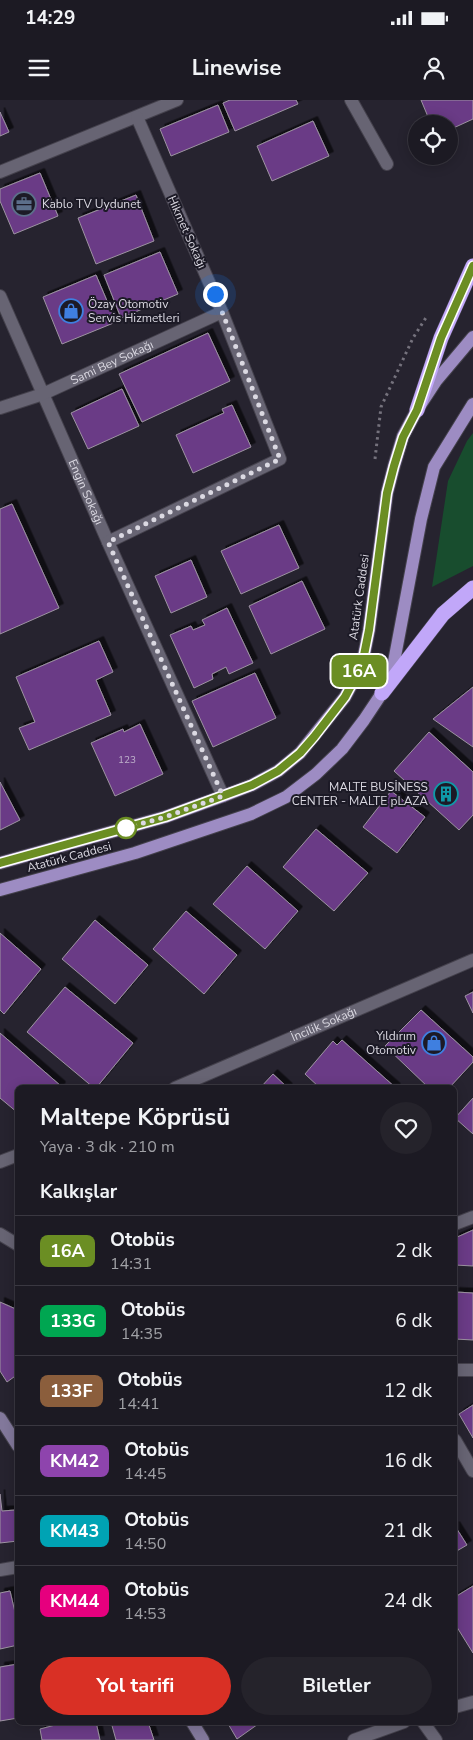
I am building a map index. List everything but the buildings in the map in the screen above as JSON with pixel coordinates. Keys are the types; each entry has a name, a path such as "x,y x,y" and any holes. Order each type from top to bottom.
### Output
{"highway":[{"path":"417,410 441,338 473,266"},
{"path":"382,692 443,614 473,588"}],"main road":[{"name":"Atatürk Caddesi","path":"0,863 165,817 223,796 252,785 278,771 300,753 345,697 358,674 368,636 387,493 403,437 417,410 436,381 473,337"},
{"name":"Atatürk Caddesi","path":"0,890 135,853 251,814 286,797 316,774 342,748 364,720 382,692 393,667 421,519 434,467 473,404"}],"street":[{"path":"0,172 177,100"},
{"path":"351,100 388,164"},
{"name":"Hikmet Sokağı","path":"108,542 280,459 222,312 137,117"},
{"name":"Engin Sokağı","path":"0,296 108,542 223,796"},
{"name":"Sami Bey Sokağı","path":"0,408 42,394 222,312"},
{"name":"İncilik Sokağı","path":"182,1085 473,960"},
{"path":"0,1162 15,1156"},
{"path":"457,1223 473,1216"},
{"path":"0,1234 15,1244"},
{"path":"457,1370 473,1370"},
{"path":"0,1418 15,1441"},
{"path":"457,1443 473,1470"},
{"path":"0,1570 15,1568"},
{"path":"457,1706 473,1702"},
{"path":"194,1725 204,1740"},
{"path":"354,1740 396,1725"},
{"path":"425,1725 436,1740"}],"green space":[{"path":"473,433 473,566 432,587 448,481 467,441"}],"bus line":[{"name":"16A","path":"0,863 165,817 252,785 278,771 300,753 314,737 345,697 362,665 369,630 387,493 394,466 403,437 417,410 441,338 473,266"}],"place":[{"name":"Kablo TV Uydunet","path":"24,204"},
{"name":"Özay Otomotiv Servis Hizmetleri","path":"71,311"},
{"name":"MALTE BUSİNESS CENTER - MALTE pLAZA","path":"446,794"},
{"name":"Yıldırım Otomotiv","path":"434,1043"}],"route":[{"path":"126,828 165,817 223,796 108,542 280,459 215,294"}]}
